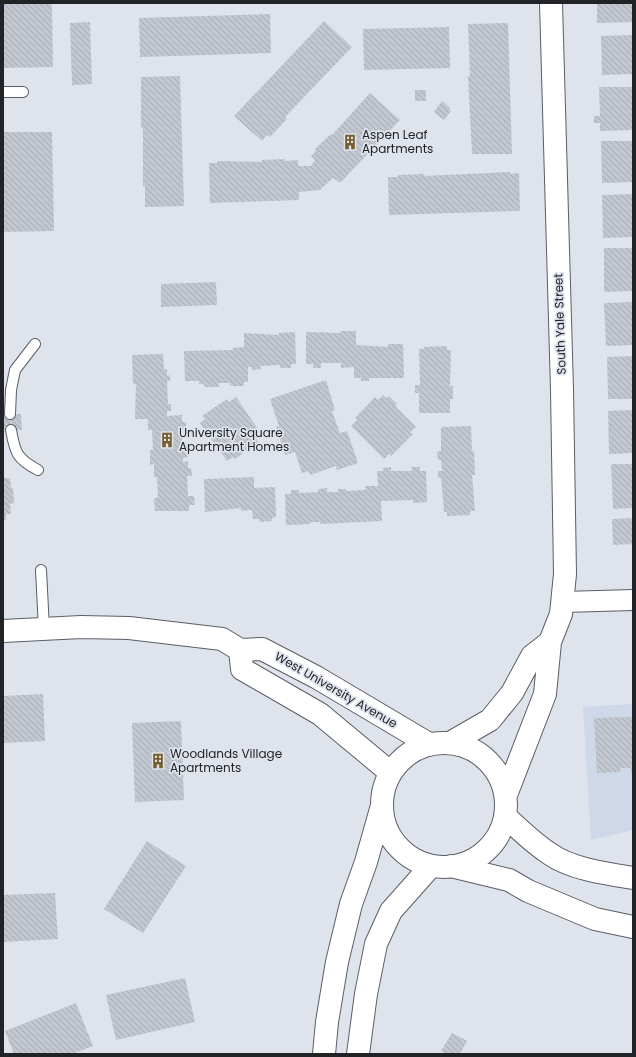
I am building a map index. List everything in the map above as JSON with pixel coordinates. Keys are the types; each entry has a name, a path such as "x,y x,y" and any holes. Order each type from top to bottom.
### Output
{"street":[{"name":"South Yale Street","path":"506,805 545,694 550,642 556,628 562,602 565,574 562,390 551,3"},
{"path":"562,602 633,600"},
{"path":"3,631 129,628 222,640 240,650 242,669 320,714 391,773"},
{"path":"450,743 490,720 512,693 532,656 550,642"},
{"name":"West University Avenue","path":"240,650 262,649 316,677 429,744"},
{"path":"324,1054 327,1022 341,948 351,904 366,862 381,808 384,786 394,767 409,753 429,744 450,743 471,749 488,761 500,777 506,805 535,843 551,856 590,871 633,878"},
{"path":"358,1054 366,994 376,944 391,911 441,866 470,861 487,850 499,834 506,805"},
{"path":"381,808 386,828 397,846 413,859 509,880 528,891 595,919 633,927"}],"lane":[{"path":"3,92 23,92"},
{"path":"10,414 11,390 15,370 35,344"},
{"path":"11,430 14,447 19,458 38,470"},
{"path":"41,570 44,629"}],"shaded area":[{"path":"633,704 633,830 591,840 583,707"}],"building":[{"path":"3,3 52,3 53,67 3,68"},
{"path":"597,3 633,3 633,22 597,23"},
{"path":"270,14 271,53 140,57 139,18"},
{"path":"324,21 352,47 285,117 287,119 270,137 267,135 262,141 234,116"},
{"path":"90,22 92,84 72,85 70,23"},
{"path":"508,23 512,154 472,154 468,76 470,76 468,24"},
{"path":"449,27 450,68 364,70 363,29"},
{"path":"633,35 633,74 602,75 601,36"},
{"path":"180,76 184,206 145,207 145,186 143,186 143,128 141,128 141,77"},
{"path":"599,87 633,87 633,130 600,131 600,123 594,123 594,116 600,116"},
{"path":"415,90 426,90 426,101 415,101"},
{"name":"Aspen Leaf Apartments","path":"370,93 400,120 340,183 333,178 320,190 299,192 299,200 210,203 209,163 217,163 217,161 262,162 262,160 285,159 285,161 298,160 298,166 311,166 315,160 311,156 316,151 315,149 331,134 332,135"},
{"path":"442,101 450,108 449,110 451,111 444,120 434,112"},
{"path":"3,132 52,132 54,231 3,232"},
{"path":"601,141 633,141 633,182 602,183"},
{"name":"Aspen Leaf Apartments","path":"510,172 510,174 519,173 520,211 389,215 388,177 398,177 398,175 424,174 424,176"},
{"path":"633,194 633,237 603,238 602,195"},
{"path":"604,248 633,248 633,291 604,292"},
{"path":"216,282 217,305 161,307 161,284"},
{"path":"633,302 633,345 606,346 604,303"},
{"path":"340,331 356,331 356,345 388,347 388,344 403,344 404,378 369,378 369,381 361,381 361,378 354,378 354,367 341,368 341,363 321,363 321,368 313,368 313,364 306,364 306,332 341,333"},
{"path":"295,332 296,364 291,364 291,368 280,368 280,365 260,366 261,369 252,370 252,367 248,367 248,382 244,382 244,386 230,386 230,383 218,383 219,387 205,387 204,384 199,384 199,381 185,381 184,351 233,350 232,348 244,347 244,333 279,335 279,333"},
{"path":"447,346 447,350 451,350 450,386 453,386 453,399 450,399 450,413 419,413 419,393 415,393 415,385 420,385 419,349 424,349 424,347"},
{"name":"University Square Apartment Homes","path":"163,354 164,370 167,369 167,376 170,375 170,381 167,381 168,404 171,404 171,411 167,411 167,416 182,415 182,422 186,422 186,429 182,429 182,450 187,450 188,457 183,458 183,462 188,461 188,468 191,468 192,476 187,476 188,496 194,496 195,505 189,505 189,511 155,511 154,498 158,498 157,477 154,477 154,464 150,465 150,450 153,450 152,430 148,430 148,419 135,419 136,384 133,384 132,355"},
{"path":"633,356 633,399 608,399 607,357"},
{"name":"University Square Apartment Homes","path":"326,380 335,410 332,411 340,433 347,431 358,463 337,470 336,466 310,475 309,471 302,473 295,452 285,455 276,427 279,426 270,399"},
{"path":"383,395 386,398 389,396 397,404 395,406 416,427 410,432 413,434 391,456 389,454 384,459 351,426 357,420 355,418 375,397 378,400"},
{"name":"University Square Apartment Homes","path":"236,397 262,435 256,439 258,442 235,459 233,457 227,461 200,423 205,419 202,416 227,399 229,402"},
{"path":"633,410 633,453 609,454 608,411"},
{"path":"3,414 21,414 22,430 3,430"},
{"path":"471,426 472,451 474,451 475,475 472,475 475,511 470,511 470,515 447,516 447,512 444,512 441,477 438,478 438,471 442,471 441,460 438,460 437,452 441,451 441,427"},
{"path":"611,464 633,464 633,508 613,509"},
{"path":"391,467 391,471 412,471 411,467 420,467 420,471 426,471 427,502 413,503 413,500 381,501 382,521 320,524 320,522 310,522 310,524 286,525 285,494 291,494 291,490 299,490 299,493 318,492 318,489 327,488 327,492 338,492 338,489 346,489 346,491 366,490 365,486 378,486 377,471 383,471 383,468"},
{"name":"University Square Apartment Homes","path":"254,477 254,488 275,487 276,517 272,518 272,521 260,522 259,519 253,519 252,510 241,511 241,508 205,512 204,479"},
{"path":"3,478 10,478 11,488 13,488 14,503 10,504 11,514 6,514 6,520 3,520"},
{"path":"633,518 633,544 613,545 612,519"},
{"path":"43,694 45,741 3,743 3,696"},
{"path":"633,717 633,774 631,774 631,768 620,768 620,772 597,773 594,718"},
{"name":"Woodlands Village Apartments","path":"181,721 184,800 135,802 132,723"},
{"path":"147,841 186,866 143,933 104,909"},
{"path":"55,893 58,939 3,942 3,895"},
{"path":"185,978 195,1022 116,1040 106,995"},
{"path":"76,1003 93,1046 72,1054 14,1054 5,1031"},
{"path":"452,1033 467,1041 460,1054 446,1054 441,1051"}],"place":[{"name":"Aspen Leaf Apartments","path":"350,142"},
{"name":"University Square Apartment Homes","path":"167,440"},
{"name":"Woodlands Village Apartments","path":"158,761"}]}
